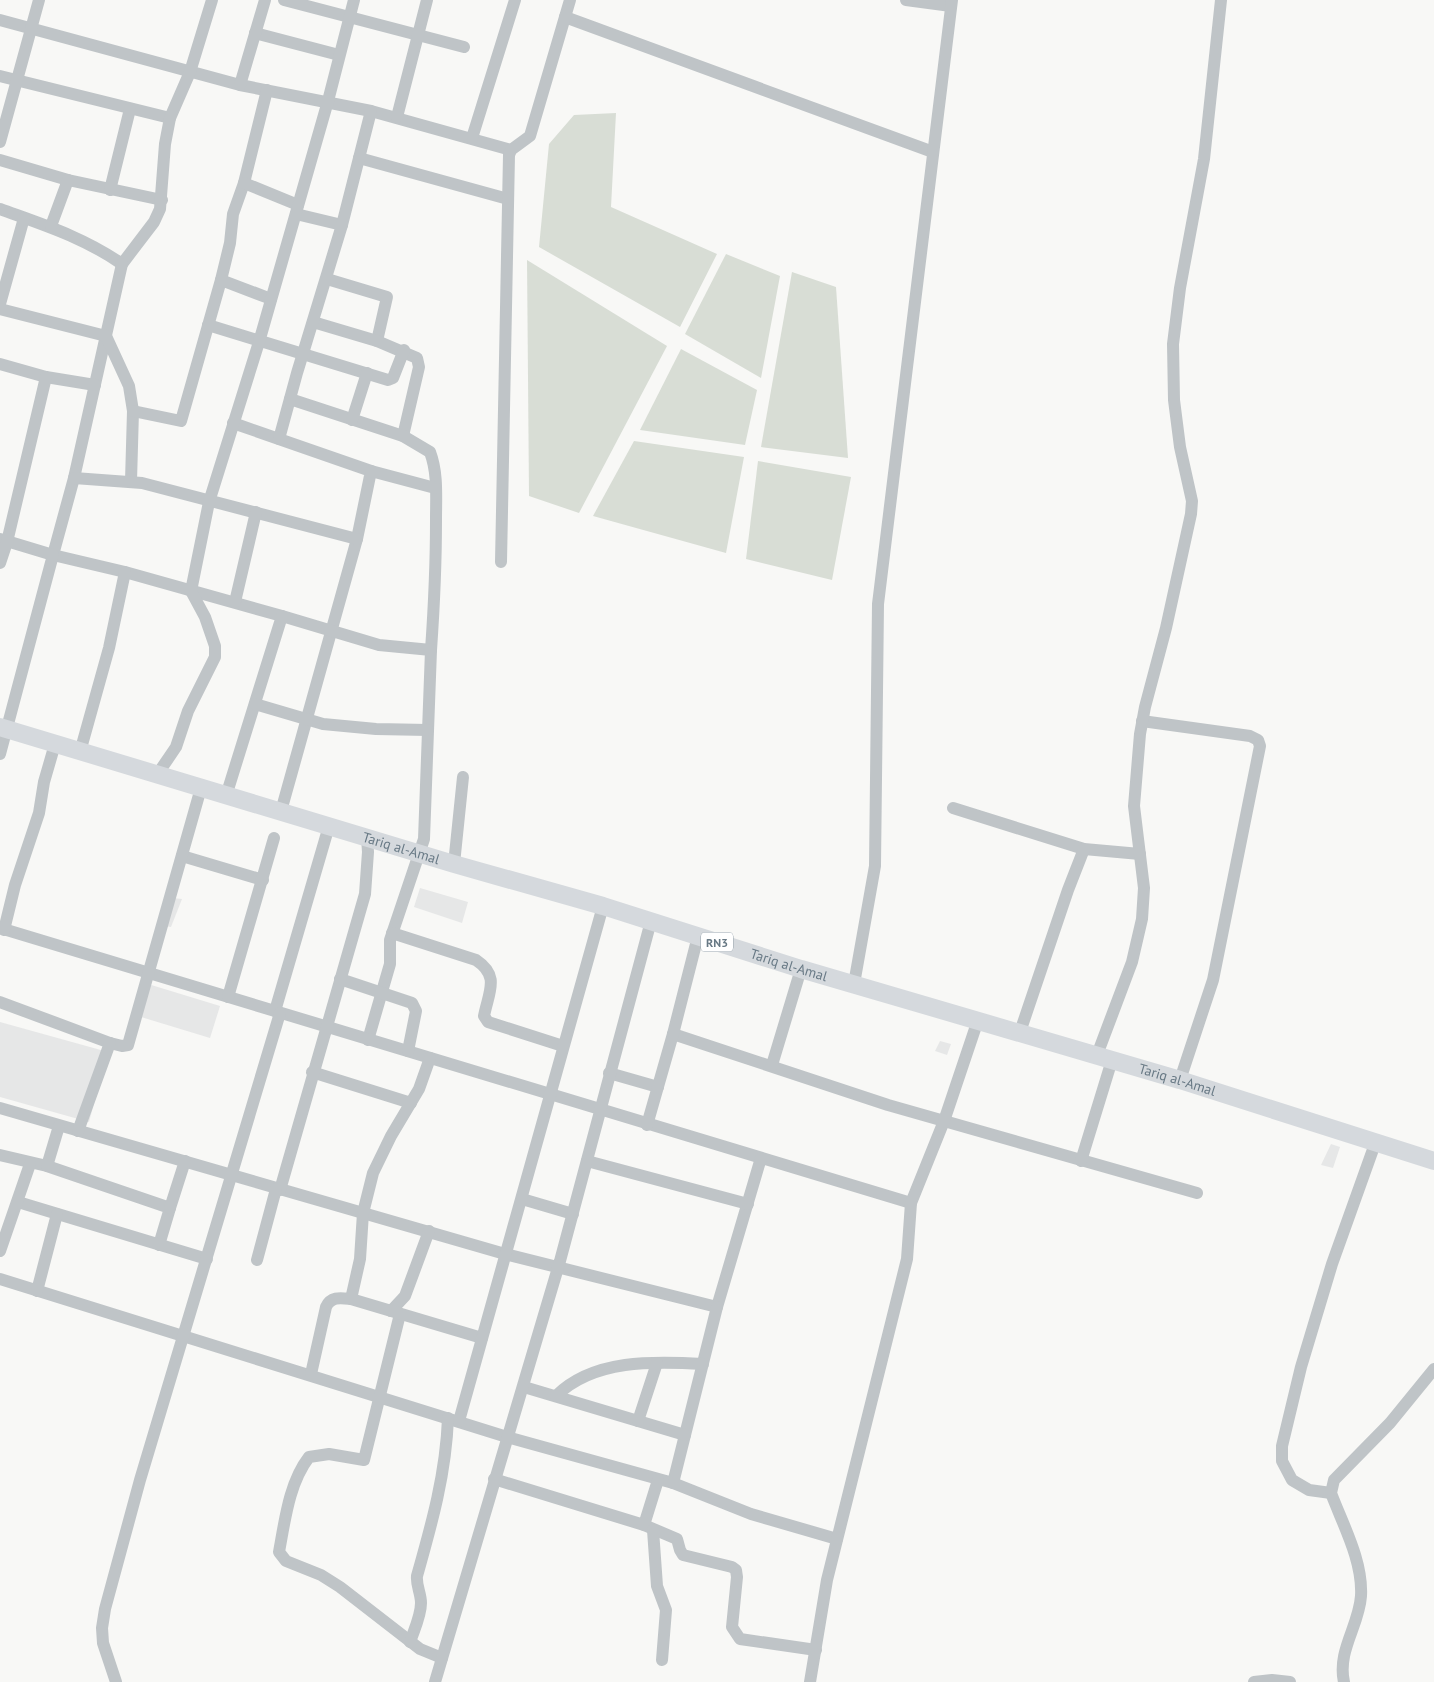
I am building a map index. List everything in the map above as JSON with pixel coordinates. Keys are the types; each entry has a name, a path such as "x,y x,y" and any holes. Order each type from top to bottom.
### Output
{"highway":[{"name":"Tariq al-Amal","path":"3,728 420,854 602,906 854,984 1105,1057 1376,1140 1434,1160"}],"street":[{"path":"0,142 39,0"},
{"path":"0,754 3,728 74,478 122,264 154,222 162,200 165,144 170,118 190,72 212,0"},
{"path":"240,85 265,0"},
{"path":"284,0 464,47"},
{"path":"157,775 176,747 188,712 215,657 215,646 205,617 191,591 209,502 259,342 328,101 354,0"},
{"path":"397,117 427,0"},
{"path":"472,138 514,0"},
{"path":"511,150 530,136 570,0"},
{"path":"854,984 875,866 878,604 951,3 906,0"},
{"path":"1081,1161 1105,1057 1138,939 1144,907 1134,806 1142,721 1166,628 1191,514 1191,495 1180,447 1174,400 1173,344 1180,288 1204,160 1221,0"},
{"path":"565,17 932,152"},
{"path":"0,20 240,85 328,101 397,117 511,150"},
{"path":"255,33 339,56"},
{"path":"0,76 170,118"},
{"path":"133,412 181,422 221,280 230,243 234,211 244,183 267,90"},
{"path":"110,190 130,109"},
{"path":"279,439 342,225 371,111"},
{"path":"501,562 508,199 511,150"},
{"path":"359,158 508,199"},
{"path":"0,160 68,180 162,200"},
{"path":"52,226 68,180"},
{"path":"244,183 297,210 342,225"},
{"path":"0,209 52,226 91,245 122,264"},
{"path":"0,304 24,218"},
{"path":"326,279 387,297 377,340"},
{"path":"221,280 271,299"},
{"path":"0,309 106,336"},
{"path":"313,322 377,340 413,354 419,363 402,436"},
{"path":"208,326 303,353 367,374 392,379 404,350"},
{"path":"106,336 128,386 133,412 131,481"},
{"path":"0,364 46,377 95,386"},
{"path":"352,420 367,374"},
{"path":"0,563 4,540 46,377"},
{"path":"290,399 402,436 430,452 434,463 436,488 436,568 424,831 420,854 392,933 389,946 390,964 368,1040"},
{"path":"233,423 371,471 436,488"},
{"path":"283,804 357,539 371,471"},
{"path":"74,478 131,481 357,539"},
{"path":"234,602 256,512"},
{"path":"4,540 53,555 125,572 234,602 379,645 431,650"},
{"path":"80,752 107,657 125,572"},
{"path":"226,796 282,616"},
{"path":"255,704 307,721 376,729 428,730"},
{"path":"1142,721 1250,736 1258,740 1260,746 1213,980 1180,1080"},
{"path":"55,744 44,782 39,813 2,929 647,1125 911,1203"},
{"path":"454,864 463,777"},
{"path":"0,1002 110,1043 124,1046 130,1042 148,972 201,788"},
{"path":"953,808 1084,849 1140,854"},
{"path":"116,1682 103,1643 102,1628 105,1609 140,1480 232,1176 329,826"},
{"path":"257,1260 365,894 368,852 367,837"},
{"path":"228,997 274,838"},
{"path":"1020,1032 1084,849"},
{"path":"182,856 263,880"},
{"path":"410,1642 421,1601 416,1585 417,1576 440,1495 447,1440 482,1338 602,906"},
{"path":"435,1682 558,1268 651,921"},
{"path":"392,933 476,960 488,968 492,977 484,1016 488,1022 563,1046"},
{"path":"647,1125 698,936"},
{"path":"772,1065 801,968"},
{"path":"340,979 412,1003 416,1011 408,1051"},
{"path":"810,1682 824,1595 907,1259 911,1203 944,1121 978,1020"},
{"path":"673,1034 772,1065 888,1105 1197,1193"},
{"path":"78,1131 110,1043"},
{"path":"352,1299 360,1259 362,1213 373,1173 391,1136 411,1103 430,1058"},
{"path":"312,1072 411,1103"},
{"path":"609,1073 658,1087"},
{"path":"0,1108 278,1190 429,1231 505,1254 717,1307"},
{"path":"47,1166 59,1126"},
{"path":"1331,1493 1309,1490 1292,1480 1282,1461 1282,1446 1301,1367 1332,1264 1376,1140"},
{"path":"0,1155 30,1164 47,1166 170,1208"},
{"path":"673,1483 717,1307 761,1158"},
{"path":"587,1161 748,1204"},
{"path":"159,1245 185,1162"},
{"path":"0,1251 30,1164"},
{"path":"522,1199 573,1214"},
{"path":"18,1202 207,1259"},
{"path":"37,1290 57,1214"},
{"path":"429,1231 405,1296 395,1312 380,1396 364,1460 329,1454 310,1457 300,1470 294,1486 279,1552 286,1561 321,1575 340,1587 420,1649 442,1658"},
{"path":"0,1279 184,1337 311,1374 507,1437 673,1483 751,1514 837,1539"},
{"path":"311,1374 328,1302 336,1298 352,1299 482,1338"},
{"path":"556,1396 567,1386 590,1373 657,1363 703,1364"},
{"path":"638,1421 657,1363"},
{"path":"1344,1682 1342,1670 1344,1655 1358,1614 1360,1583 1348,1536 1331,1493 1334,1480 1390,1423 1434,1369"},
{"path":"524,1387 685,1435"},
{"path":"494,1479 649,1527 677,1539 683,1555 732,1566 736,1570 732,1621 734,1632 740,1638 816,1650"},
{"path":"658,1480 649,1527 657,1586 666,1610 662,1660"},
{"path":"1254,1682 1272,1680 1290,1682"}],"shaded area":[{"path":"616,113 611,207 717,254 680,327 539,247 549,144 574,115"},
{"path":"726,254 780,276 761,378 685,334"},
{"path":"527,260 667,346 579,513 529,496"},
{"path":"792,272 836,287 848,458 761,447"},
{"path":"681,349 757,390 745,445 640,430"},
{"path":"634,441 744,457 726,553 593,516"},
{"path":"758,461 851,477 832,580 746,559"},
{"path":"420,888 468,902 462,923 414,907"},
{"path":"173,898 182,899 171,927 164,926"},
{"path":"148,984 220,1006 210,1038 141,1017"},
{"path":"0,1022 108,1052 89,1122 0,1097"},
{"path":"940,1041 951,1044 947,1055 935,1051"},
{"path":"1331,1144 1340,1147 1333,1168 1321,1165"}]}
